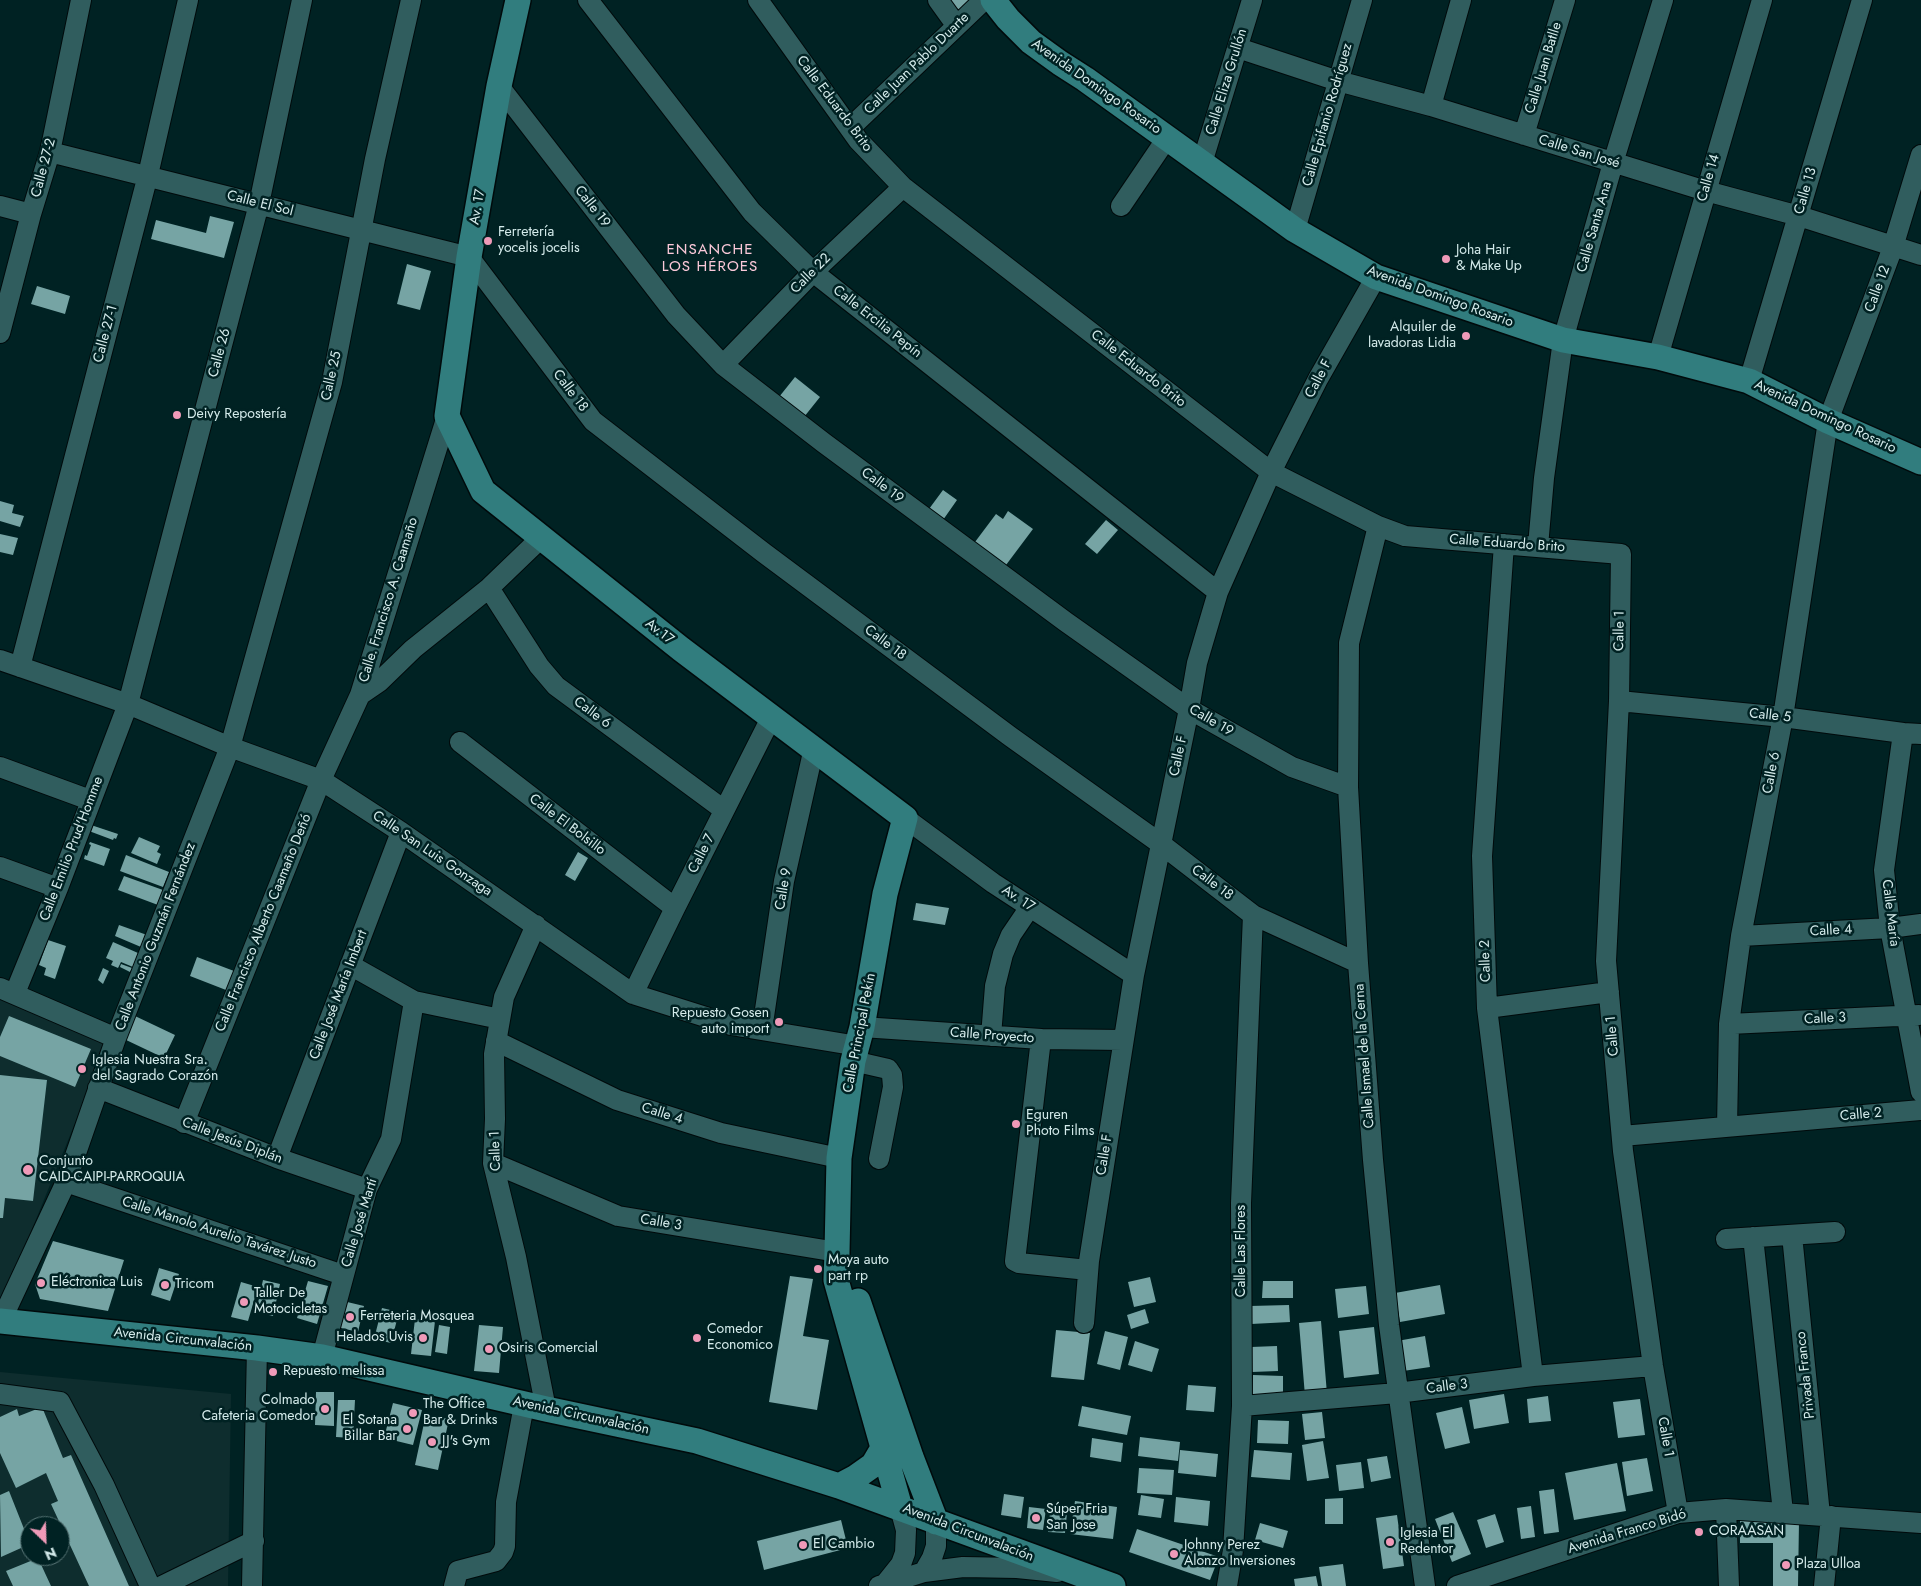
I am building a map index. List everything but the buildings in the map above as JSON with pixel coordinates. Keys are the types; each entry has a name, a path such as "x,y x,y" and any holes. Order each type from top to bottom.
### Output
{"main road":[{"name":"Av. 17","path":"447,416 469,257 500,86 518,0"},
{"name":"Avenida Domingo Rosario","path":"993,0 1008,19 1031,42 1295,230 1376,277 1563,340 1658,357 1749,381 1828,421 1921,462"},
{"name":"Av.17","path":"447,416 483,491 681,649 905,818"},
{"name":"Calle Principal Pekín","path":"900,1508 836,1280 839,1158 885,894 905,818"},
{"name":"Calle Principal Pekín","path":"837,1252 851,1279 911,1456 936,1522"},
{"name":"Avenida Circunvalación","path":"1,1321 257,1348 322,1358 535,1407 697,1441 839,1486 1113,1586"},
{"path":"839,1486 856,1477 873,1464 883,1448"}],"street":[{"name":"Calle 27-2","path":"0,333 31,214 50,152 81,0"},
{"name":"Calle 27-1","path":"6,666 148,175 188,0"},
{"name":"Calle 26","path":"128,704 259,204 302,0"},
{"name":"Calle 25","path":"230,747 332,382 375,159 411,0"},
{"name":"Calle Ercilia Pepín","path":"588,0 752,212 813,272 1218,592"},
{"name":"Calle Eduardo Brito","path":"758,0 858,140 903,187 1271,472 1378,526 1405,536 1621,554"},
{"path":"938,0 956,25"},
{"name":"Calle Juan Pablo Duarte","path":"850,128 984,0"},
{"name":"Calle Eliza Grullón","path":"1202,163 1251,0"},
{"name":"Calle Epifanio Rodríguez","path":"1295,230 1362,0"},
{"path":"1431,106 1461,0"},
{"name":"Calle Juan Batlle","path":"1524,135 1565,0"},
{"name":"Calle Santa Ana","path":"1538,546 1544,478 1563,340 1613,163 1663,0"},
{"name":"Calle 14","path":"1658,357 1762,0"},
{"name":"Calle 13","path":"1749,381 1862,0"},
{"name":"Calle San José","path":"1238,48 1338,81 1431,106 1706,191 1799,216 1921,255"},
{"name":"Calle 19","path":"500,86 676,315 723,365 824,443 1058,616 1189,709 1292,767 1348,787"},
{"path":"1121,206 1167,138"},
{"name":"Calle El Sol","path":"50,152 148,175 469,257"},
{"name":"Calle 12","path":"1828,421 1893,247 1921,155"},
{"name":"Calle 22","path":"723,365 813,272 903,187"},
{"path":"0,206 31,214"},
{"name":"Calle 18","path":"469,257 593,420 772,559 1011,737 1161,844 1254,914 1358,963"},
{"name":"Calle F","path":"1084,1323 1088,1270 1134,975 1197,663 1218,592 1271,472 1318,379 1376,277"},
{"name":"Calle. Francisco A. Caamaño","path":"321,780 360,695 447,416"},
{"name":"Calle 6","path":"1727,1127 1729,1024 1741,936 1783,717 1828,421"},
{"name":"Calle Ismael de la Cerna","path":"1378,526 1349,643 1348,787 1358,963 1373,1160 1397,1393 1425,1586"},
{"path":"360,695 379,682 413,649 490,588 541,538"},
{"name":"Calle 2","path":"1504,544 1482,856 1487,1008 1533,1376"},
{"name":"Calle 1","path":"1621,554 1620,701 1606,961 1622,1136 1653,1366 1678,1513"},
{"name":"Calle 6","path":"490,588 540,666 556,686 724,810"},
{"name":"Calle San Luis Gonzaga","path":"6,666 128,704 230,747 321,780 401,832 634,994 731,1025 858,1045"},
{"name":"Calle 5","path":"1620,701 1783,717 1912,734"},
{"name":"Calle Emilio Prud'Homme","path":"7,991 58,888 128,704"},
{"name":"Calle 7","path":"634,994 675,908 772,716"},
{"name":"Calle María","path":"1912,734 1884,870 1890,928 1914,1015 1921,1092"},
{"name":"Calle El Bolsillo","path":"460,742 675,908"},
{"name":"Calle Antonio Guzmán Fernández","path":"1,1321 66,1182 116,1038 230,747"},
{"name":"Calle 9","path":"762,1030 784,881 814,748"},
{"path":"0,767 90,800"},
{"name":"Calle Francisco Alberto Caamaño Deñó","path":"184,1123 321,780"},
{"name":"Av. 17","path":"905,818 993,883 1134,975"},
{"name":"Calle José María Imbert","path":"277,1158 401,832"},
{"path":"0,867 58,888"},
{"path":"991,1036 995,986 1003,954 1011,935 1030,907"},
{"name":"Calle Las Flores","path":"1227,1586 1233,1550 1242,1406 1241,1203 1254,914"},
{"name":"Calle 4","path":"1741,936 1890,928 1921,924"},
{"name":"Calle 1","path":"535,1407 516,1257 493,1163 495,1119 494,1054 496,1041 504,997 536,925"},
{"path":"350,965 414,1001 500,1019"},
{"path":"7,991 116,1038"},
{"path":"1487,1008 1609,992"},
{"name":"Calle José Martí","path":"322,1358 368,1190 391,1139 414,1001"},
{"name":"Calle 3","path":"1729,1024 1914,1015"},
{"name":"Calle Proyecto","path":"858,1045 991,1036 1123,1040"},
{"path":"1041,1039 1015,1261 1088,1270"},
{"name":"Calle 4","path":"496,1041 618,1100 721,1133 839,1158"},
{"path":"858,1045 888,1069 892,1075 894,1088 879,1159"},
{"name":"Calle Jesús Diplán","path":"98,1088 184,1123 368,1190"},
{"name":"Calle 2","path":"1622,1136 1921,1110"},
{"name":"Calle 3","path":"493,1163 618,1216 837,1252"},
{"name":"Calle Manolo Aurelio Tavárez Justo","path":"66,1182 344,1275"},
{"path":"1726,1239 1835,1232"},
{"name":"Privada Franco","path":"1792,1235 1825,1516 1829,1585"},
{"path":"1753,1237 1783,1512"},
{"path":"252,1586 257,1348"},
{"name":"Calle 3","path":"1242,1406 1397,1393 1533,1376 1653,1366"},
{"path":"0,1394 60,1402 104,1485 150,1586"},
{"path":"454,1586 458,1571 496,1561 503,1552 505,1546 506,1502 535,1407"},
{"path":"882,1585 901,1564 905,1553 906,1530 900,1508"},
{"path":"1726,1509 1729,1586"},
{"name":"Avenida Franco Bidó","path":"1458,1586 1678,1513 1726,1509 1921,1524"},
{"path":"924,1572 936,1546 936,1522"},
{"path":"162,1586 254,1540"},
{"path":"882,1585 924,1572 963,1567 1017,1568 1078,1574"}],"shaded area":[{"name":"Conjunto CAID-CAIPI-PARROQUIA","path":"0,995 109,1039 3,1301 0,1301"},
{"path":"0,1372 231,1394 228,1586 0,1586"}],"place":[{"name":"Ferretería yocelis jocelis","path":"488,241"},
{"name":"Joha Hair & Make Up","path":"1446,259"},
{"name":"Alquiler de lavadoras Lidia","path":"1466,336"},
{"name":"Deivy Repostería","path":"177,415"},
{"name":"Repuesto Gosen auto import","path":"779,1022"},
{"name":"Iglesia Nuestra Sra. del Sagrado Corazón","path":"82,1069"},
{"name":"Eguren Photo Films","path":"1016,1124"},
{"name":"Conjunto CAID-CAIPI-PARROQUIA","path":"28,1170"},
{"name":"Moya auto part rp","path":"818,1269"},
{"name":"Eléctronica Luis","path":"41,1283"},
{"name":"Tricom","path":"165,1285"},
{"name":"Taller De Motocicletas","path":"244,1302"},
{"name":"Ferreteria Mosquea","path":"350,1317"},
{"name":"Helados Uvis","path":"423,1338"},
{"name":"Comedor Economico","path":"697,1338"},
{"name":"Osiris Comercial","path":"489,1349"},
{"name":"Repuesto melissa","path":"273,1372"},
{"name":"Colmado Cafeteria Comedor","path":"325,1409"},
{"name":"The Office Bar & Drinks","path":"413,1413"},
{"name":"El Sotana Billar Bar","path":"407,1429"},
{"name":"JJ's Gym","path":"432,1442"},
{"name":"Súper Fria San Jose","path":"1036,1518"},
{"name":"CORAASAN","path":"1699,1532"},
{"name":"Iglesia El Redentor","path":"1390,1542"},
{"name":"El Cambio","path":"803,1545"},
{"name":"Johnny Perez Alonzo Inversiones","path":"1174,1554"},
{"name":"Plaza Ulloa","path":"1786,1565"}],"district":[{"name":"ENSANCHE LOS HÉROES","path":"710,258"}]}
